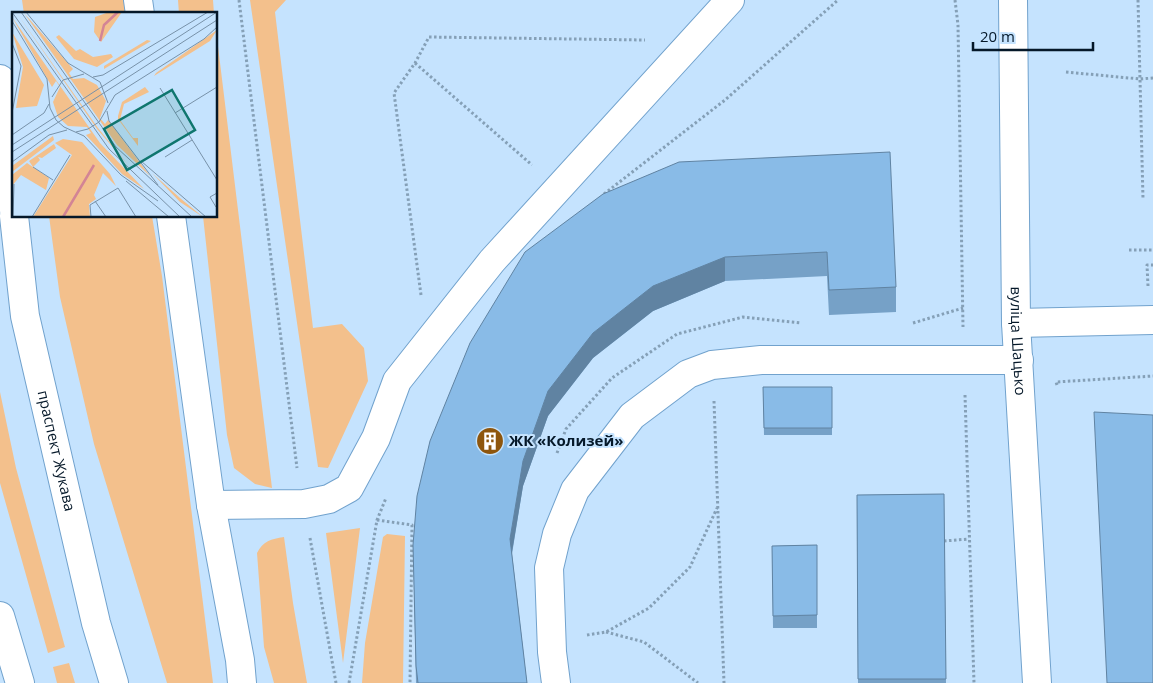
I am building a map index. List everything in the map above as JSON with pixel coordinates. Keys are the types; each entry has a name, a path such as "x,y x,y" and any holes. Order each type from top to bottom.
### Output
{"main road":[{"path":"211,505 304,504 329,499 349,488 376,438 397,381 492,261 730,0"},
{"name":"вуліца Шацько","path":"1012,0 1016,323 1037,683"},
{"path":"0,79 12,191"},
{"name":"праспект Жукава","path":"14,218 25,316 96,623 114,683"},
{"path":"171,218 211,505 243,675"},
{"path":"1016,323 1153,320"},
{"path":"556,683 549,568 557,534 575,490 632,416 688,374 712,365 761,360 1018,360"},
{"path":"0,616 20,683"}],"path":[{"path":"239,0 299,482 336,683"},
{"path":"600,198 725,100 838,0"},
{"path":"955,0 958,25 964,361 974,683"},
{"path":"1138,0 1143,199"},
{"path":"422,304 394,93 415,63 429,37 653,40"},
{"path":"415,63 532,165"},
{"path":"1066,72 1140,79 1153,78"},
{"path":"1129,250 1153,250"},
{"path":"712,365 724,683"},
{"path":"1057,392 1056,382 1153,376"},
{"path":"349,683 377,520 388,494"},
{"path":"552,640 606,632 649,608 690,566 717,508"},
{"path":"377,520 412,525 410,683"},
{"path":"944,540 969,539"},
{"path":"606,632 644,642 694,678 698,683"}],"shaded area":[{"path":"22,0 127,0 128,12 24,12"},
{"path":"178,0 213,0 214,12 179,12"},
{"path":"250,0 286,0 275,12 313,328 342,324 364,348 368,381 328,468 318,467"},
{"path":"218,46 272,488 255,484 234,468 227,435 203,218 218,218"},
{"path":"49,218 152,218 162,276 213,683 167,683 94,444 60,297"},
{"path":"0,392 16,468 65,647 48,653 0,483"},
{"path":"360,528 343,663 326,533"},
{"path":"387,534 405,536 403,683 362,683 365,643 383,537"},
{"path":"284,537 307,683 274,683 264,647 257,553 268,541"},
{"path":"69,663 75,683 57,683 53,667"}],"building":[{"name":"ЖК «Колизей»","path":"890,152 896,287 829,290 827,252 725,257 653,286 593,333 548,391 523,461 510,539 527,683 418,683 413,545 417,496 430,441 470,343 525,252 603,194 679,162"},
{"path":"763,387 832,387 832,428 764,428"},
{"path":"1094,412 1153,415 1153,683 1107,683"},
{"path":"944,494 946,679 858,679 857,495"},
{"path":"817,545 817,615 773,616 772,546"}],"place":[{"name":"ЖК «Колизей»","path":"490,441"}]}
